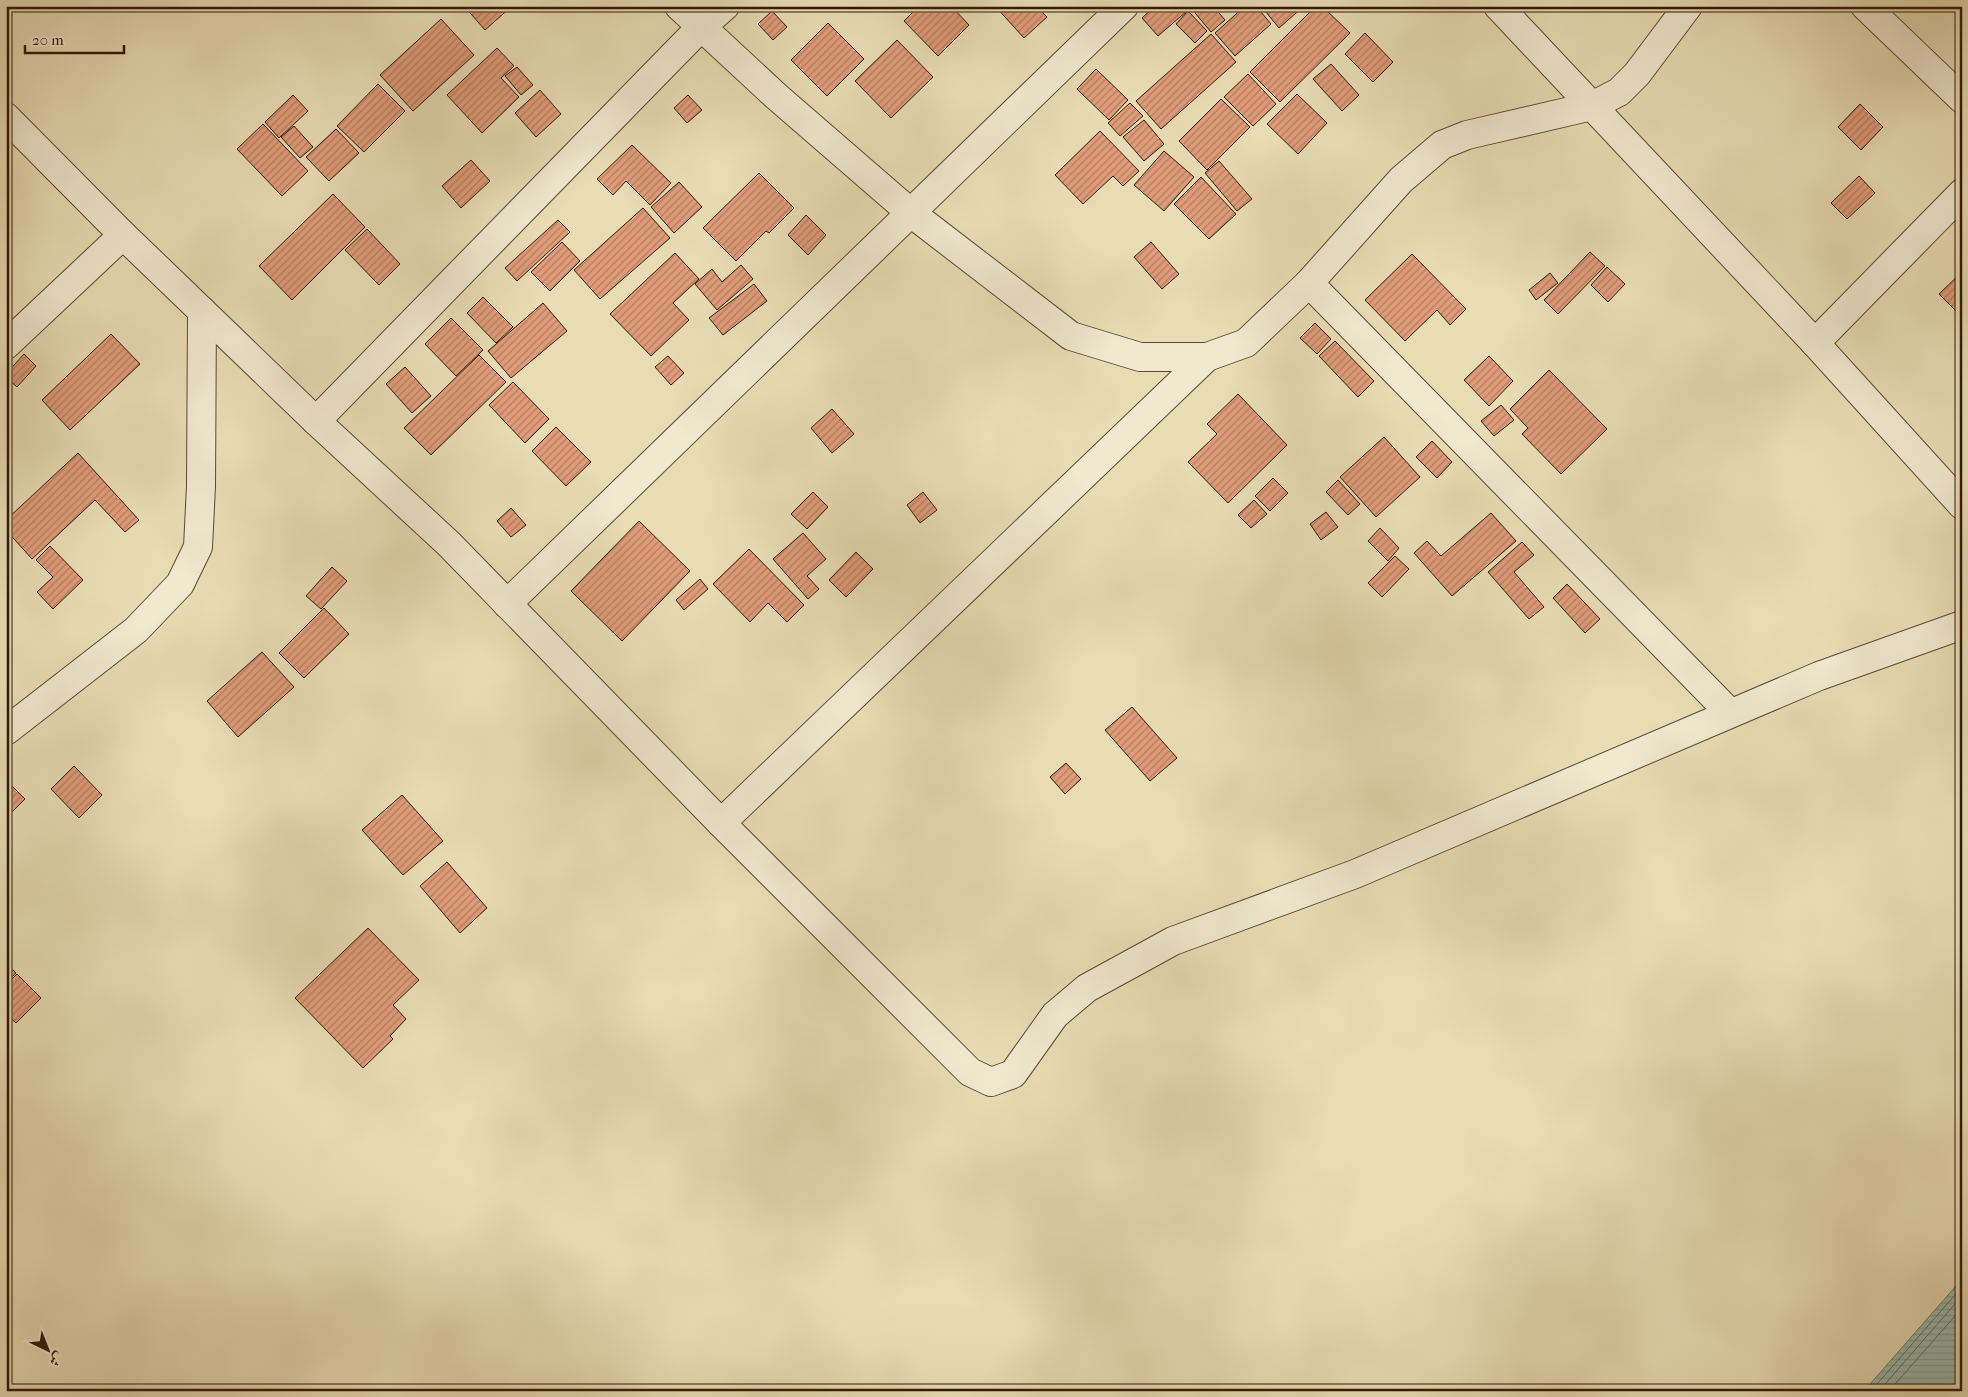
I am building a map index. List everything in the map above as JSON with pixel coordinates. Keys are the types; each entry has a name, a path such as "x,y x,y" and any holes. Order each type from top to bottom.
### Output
{"street":[{"path":"679,6 700,28 911,213 1071,336 1140,357 1207,356 1246,343 1309,283 1401,180 1442,145 1467,135 1592,106 1619,92 1637,74 1688,6"},
{"path":"316,421 700,28 725,6"},
{"path":"507,604 1124,6"},
{"path":"1498,6 1815,344 1962,505"},
{"path":"1865,6 1962,100"},
{"path":"6,117 123,235 316,421 449,544 721,823 970,1072 991,1082 1013,1074 1055,1016 1088,988 1172,941 1355,874 1819,676 1962,625"},
{"path":"1815,344 1962,193"},
{"path":"6,345 123,235"},
{"path":"1309,283 1730,713"},
{"path":"6,731 136,630 180,584 198,547 202,486 202,311"},
{"path":"721,823 1207,356"}],"water":[{"path":"1962,1279 1962,1391 1864,1391"}],"building":[{"path":"464,6 512,6 485,30"},
{"path":"919,6 951,6 969,25 938,56 904,21"},
{"path":"982,6 992,6 987,11"},
{"path":"995,6 1036,6 1047,17 1024,38"},
{"path":"1155,6 1183,6 1187,11 1158,36 1142,18"},
{"path":"1203,6 1213,6 1225,20 1211,32 1195,13"},
{"path":"1245,6 1256,6 1271,24 1235,56 1215,33"},
{"path":"1261,6 1304,6 1279,28"},
{"path":"1316,6 1322,6 1350,33 1280,102 1250,72"},
{"path":"772,11 787,27 773,40 758,24"},
{"path":"1188,11 1207,31 1195,43 1176,24"},
{"path":"441,19 474,55 413,111 380,75"},
{"path":"828,23 864,59 827,96 791,60"},
{"path":"1365,33 1393,62 1373,82 1345,54"},
{"path":"1211,34 1236,62 1161,129 1136,101"},
{"path":"897,40 933,77 891,118 855,81"},
{"path":"497,48 514,66 501,78 519,97 482,133 447,95"},
{"path":"1331,64 1359,95 1342,111 1313,79"},
{"path":"517,67 533,85 521,95 505,76"},
{"path":"1096,69 1128,100 1109,120 1077,89"},
{"path":"1248,74 1276,104 1253,126 1224,97"},
{"path":"378,84 405,111 364,152 337,126"},
{"path":"540,90 561,114 536,137 515,113"},
{"path":"1297,94 1327,123 1298,154 1267,124"},
{"path":"293,95 308,111 279,138 265,122"},
{"path":"688,95 702,110 687,123 674,108"},
{"path":"1221,99 1250,127 1207,170 1179,141"},
{"path":"1130,103 1143,116 1120,136 1108,123"},
{"path":"1860,104 1883,127 1861,150 1838,127"},
{"path":"1144,120 1164,144 1144,161 1123,137"},
{"path":"263,124 308,171 282,196 237,149"},
{"path":"294,126 313,147 300,158 281,137"},
{"path":"336,129 359,153 329,181 306,157"},
{"path":"1100,131 1139,171 1123,186 1113,176 1083,204 1055,175"},
{"path":"632,145 671,183 650,205 626,181 613,195 597,179"},
{"path":"1164,151 1194,177 1164,211 1134,185"},
{"path":"471,160 490,181 461,208 442,186"},
{"path":"1219,161 1252,199 1237,211 1205,173"},
{"path":"759,173 794,208 769,233 766,231 736,261 703,228"},
{"path":"1859,176 1875,193 1847,219 1831,203"},
{"path":"1201,177 1236,214 1209,239 1174,204"},
{"path":"679,182 702,207 674,233 651,207"},
{"path":"333,194 365,227 292,300 259,266"},
{"path":"643,208 670,238 600,299 574,270"},
{"path":"806,215 826,235 808,255 788,235"},
{"path":"558,220 570,232 517,281 505,268"},
{"path":"367,229 400,264 379,285 345,250"},
{"path":"562,242 580,261 550,291 531,272"},
{"path":"1151,242 1179,274 1162,289 1134,257"},
{"path":"1590,252 1605,266 1558,314 1544,300"},
{"path":"675,253 699,279 673,303 689,320 651,356 610,314"},
{"path":"1412,254 1466,309 1450,325 1437,310 1405,341 1365,300"},
{"path":"741,265 753,279 717,310 695,284 712,269 722,282"},
{"path":"1607,267 1625,284 1608,302 1591,285"},
{"path":"1962,272 1962,317 1939,294"},
{"path":"1550,273 1558,283 1536,300 1529,290"},
{"path":"754,284 767,301 723,335 709,318"},
{"path":"483,297 513,327 496,343 467,313"},
{"path":"543,303 567,331 511,378 488,351"},
{"path":"451,318 483,350 456,376 425,344"},
{"path":"1315,323 1331,339 1317,354 1300,338"},
{"path":"111,334 140,364 70,430 42,400"},
{"path":"1335,341 1374,381 1358,397 1319,356"},
{"path":"24,354 36,366 17,387 6,377 6,374"},
{"path":"479,355 506,382 431,455 404,428"},
{"path":"668,356 684,373 671,385 655,367"},
{"path":"1489,356 1513,381 1489,406 1464,380"},
{"path":"405,367 431,396 412,413 386,384"},
{"path":"1549,370 1607,429 1561,474 1522,434 1528,428 1510,409"},
{"path":"513,382 549,419 525,443 489,405"},
{"path":"1238,394 1287,445 1228,503 1188,462 1217,434 1207,424"},
{"path":"1501,405 1514,420 1494,436 1481,421"},
{"path":"832,409 854,434 832,453 811,428"},
{"path":"556,427 591,462 566,486 532,451"},
{"path":"1384,437 1420,477 1376,517 1340,477"},
{"path":"1432,441 1452,462 1437,478 1416,457"},
{"path":"78,453 139,520 125,532 95,500 32,559 6,530 6,520"},
{"path":"1273,478 1288,493 1270,511 1255,496"},
{"path":"1338,480 1360,504 1348,515 1326,492"},
{"path":"813,492 828,507 807,529 791,514"},
{"path":"923,492 937,510 920,523 907,505"},
{"path":"1254,500 1267,514 1251,528 1238,515"},
{"path":"511,508 526,525 511,537 497,521"},
{"path":"1326,512 1338,527 1321,540 1310,524"},
{"path":"1491,513 1516,541 1452,596 1414,553 1427,541 1441,556"},
{"path":"639,521 690,571 622,641 571,591"},
{"path":"1380,528 1399,548 1388,561 1368,541"},
{"path":"803,533 826,559 807,576 819,589 808,599 773,559"},
{"path":"1522,542 1534,555 1514,572 1544,607 1529,619 1488,572"},
{"path":"50,546 83,580 53,609 37,592 53,577 36,560"},
{"path":"749,549 804,605 787,622 768,603 750,622 713,584"},
{"path":"856,552 873,569 846,597 829,580"},
{"path":"1395,556 1409,569 1382,597 1368,583"},
{"path":"332,567 347,581 321,609 306,596"},
{"path":"700,579 708,589 684,610 676,600"},
{"path":"1567,584 1600,619 1585,633 1553,598"},
{"path":"324,608 349,634 304,678 279,653"},
{"path":"262,652 294,687 238,737 207,701"},
{"path":"1132,707 1177,758 1150,781 1105,730"},
{"path":"1066,763 1081,779 1065,794 1050,777"},
{"path":"74,766 102,795 79,818 51,789"},
{"path":"6,780 25,799 6,818"},
{"path":"402,795 443,841 403,875 362,830"},
{"path":"447,862 487,908 460,933 420,886"},
{"path":"368,928 419,980 393,1005 406,1019 390,1036 393,1039 363,1068 295,998"},
{"path":"6,963 16,973 6,983"},
{"path":"17,974 41,998 16,1023 6,1014 6,985"}]}
